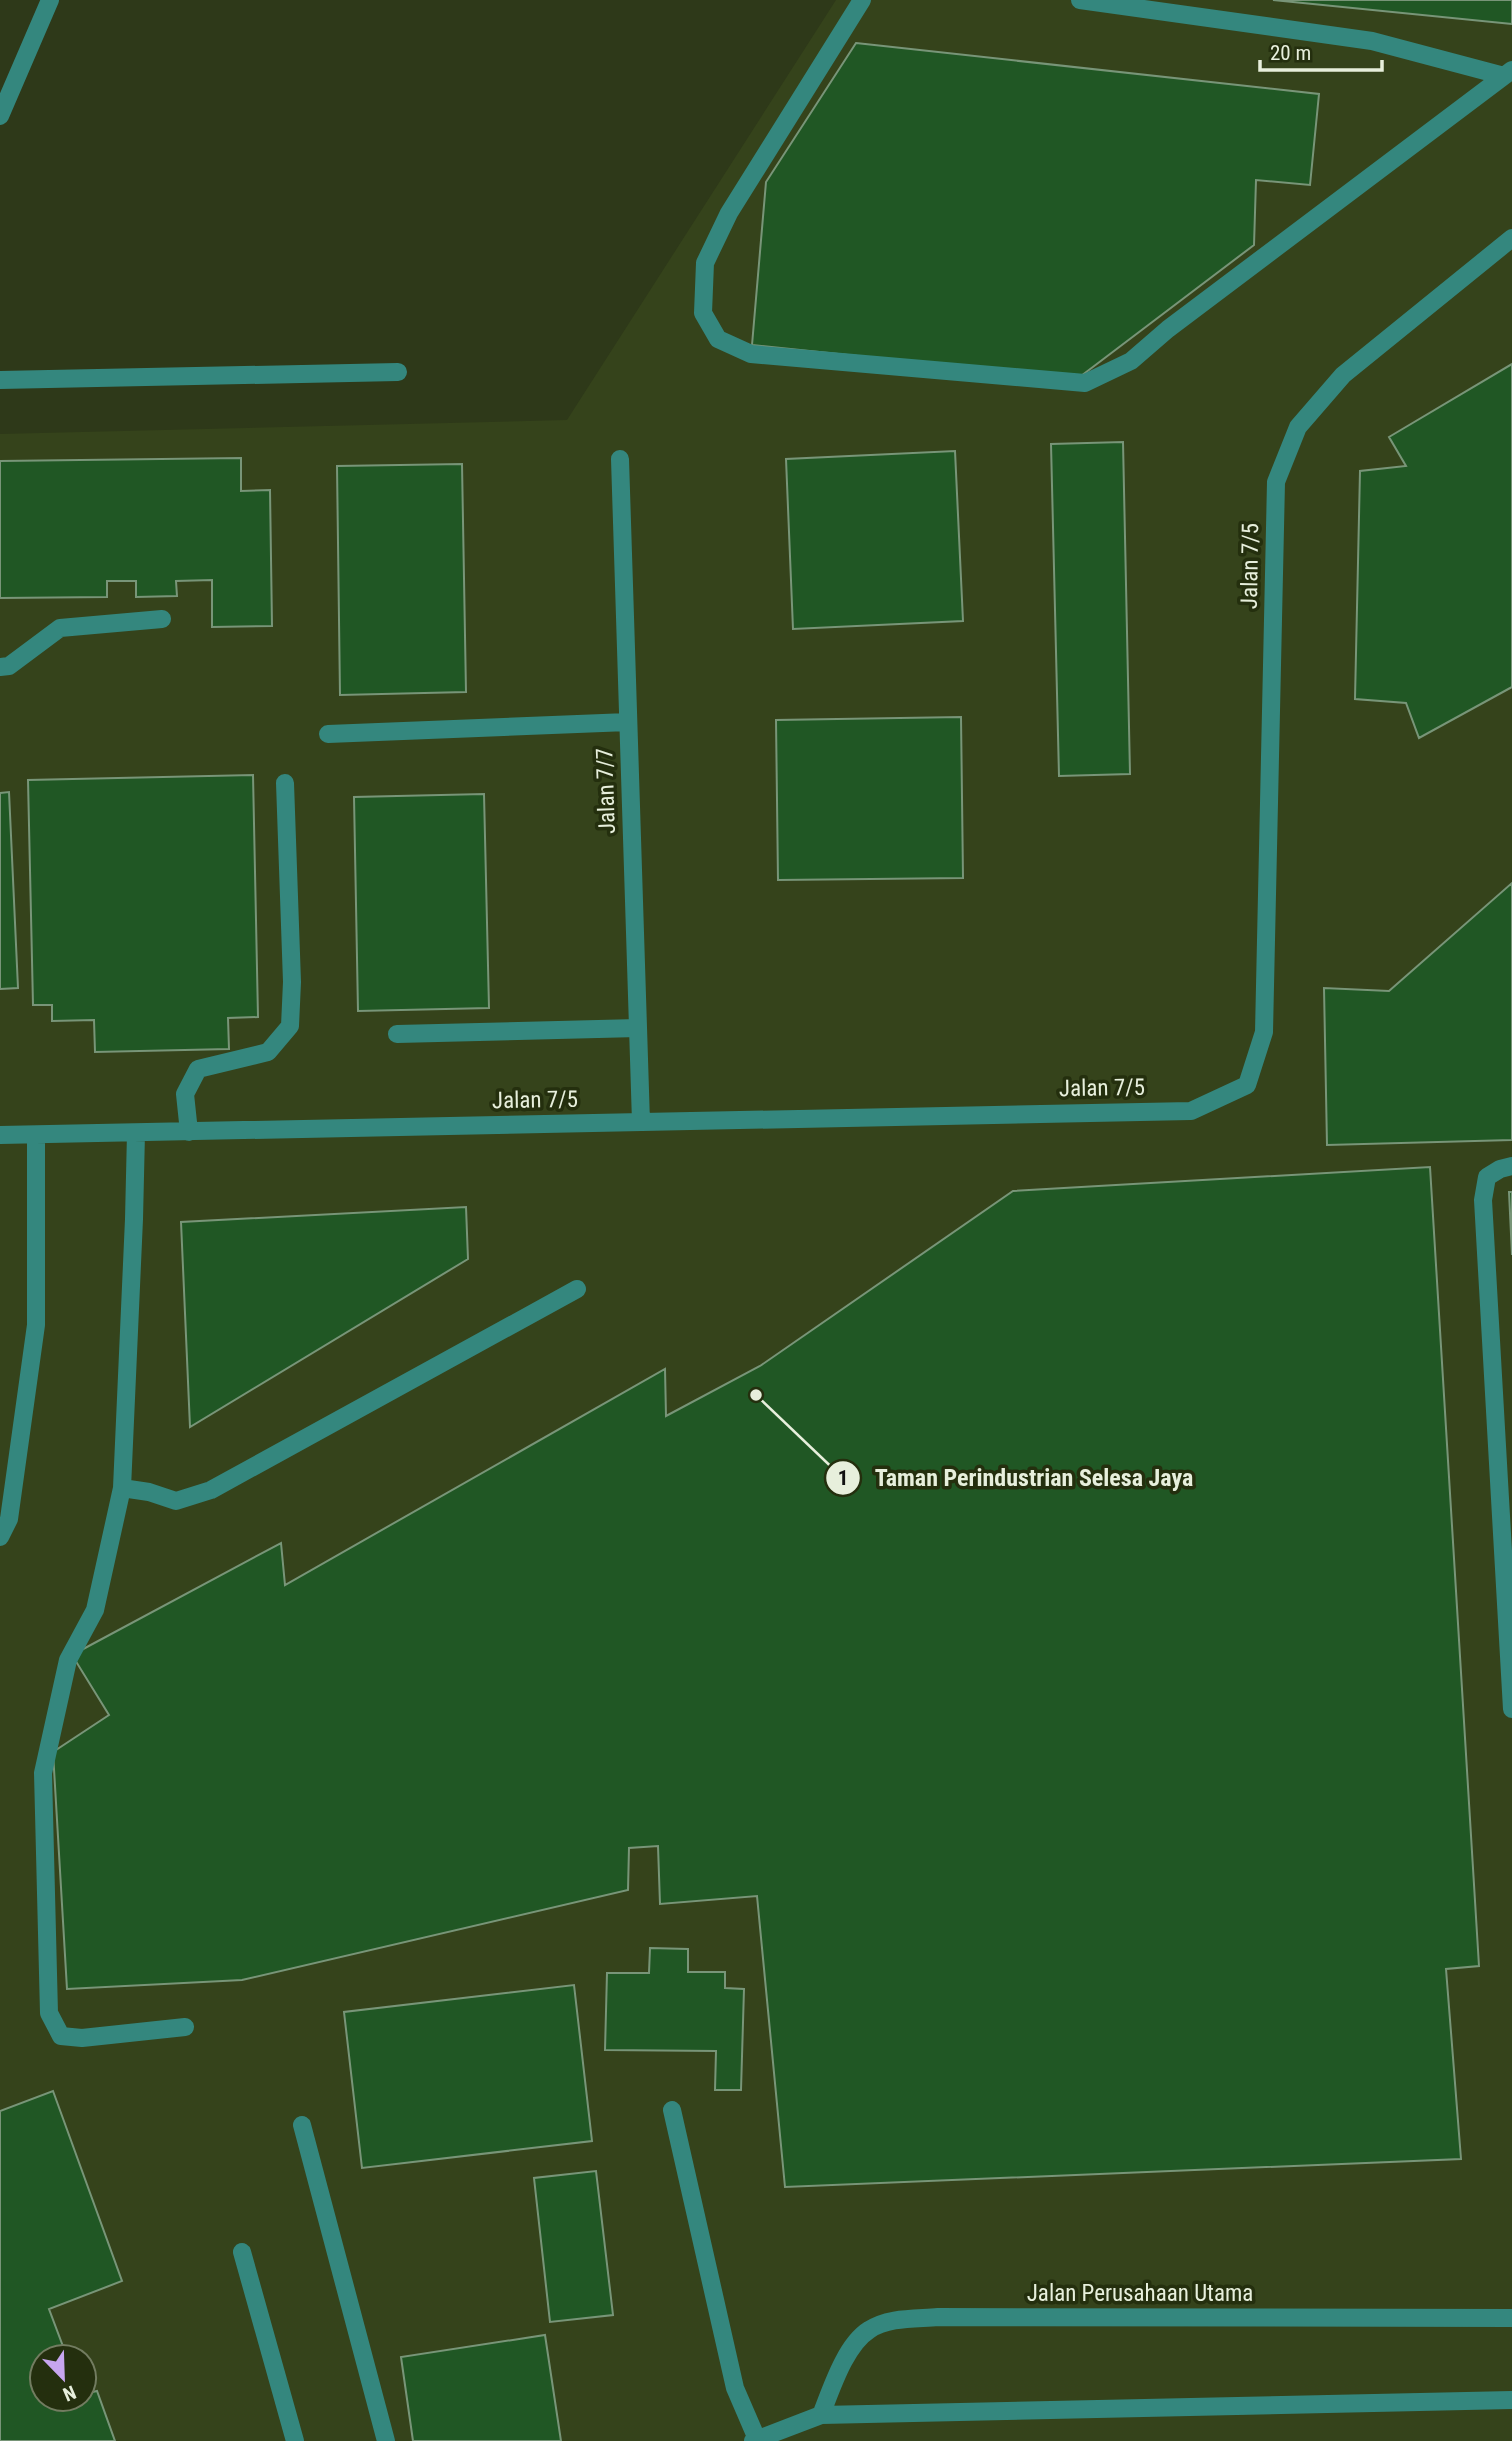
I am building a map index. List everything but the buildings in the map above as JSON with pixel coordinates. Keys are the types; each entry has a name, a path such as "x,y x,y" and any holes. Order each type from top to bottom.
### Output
{"street":[{"path":"0,116 50,0"},
{"path":"862,0 729,213 705,263 704,313 718,340 751,354 1085,383 1131,361 1167,329 1508,73"},
{"path":"1080,0 1372,41 1508,73"},
{"name":"Jalan 7/5","path":"0,1135 1191,1111 1247,1085 1264,1032 1276,482 1298,427 1343,375 1512,238"},
{"path":"0,380 398,372"},
{"name":"Jalan 7/7","path":"620,459 640,1122"},
{"path":"0,667 9,666 60,628 162,619"},
{"path":"328,734 628,722"},
{"path":"189,1132 185,1094 198,1069 268,1052 290,1026 292,982 285,783"},
{"path":"397,1034 638,1028"},
{"path":"136,1133 122,1488 95,1611 68,1660 43,1773 49,2013 61,2036 82,2038 185,2027"},
{"path":"0,1537 9,1520 36,1325 36,1135"},
{"path":"1512,1166 1487,1177 1483,1200 1512,1709"},
{"path":"122,1488 149,1492 176,1501 211,1490 577,1289"},
{"path":"672,2110 735,2388 755,2440 821,2415 1512,2400"},
{"path":"302,2125 386,2441"},
{"path":"242,2252 295,2441"},
{"name":"Jalan Perusahaan Utama","path":"821,2415 850,2350 868,2330 894,2321 938,2318 1512,2318"}],"shaded area":[{"path":"836,0 1512,0 1512,2441 0,2441 0,434 567,420"}],"place":[{"name":"Taman Perindustrian Selesa Jaya","path":"756,1395"}]}
